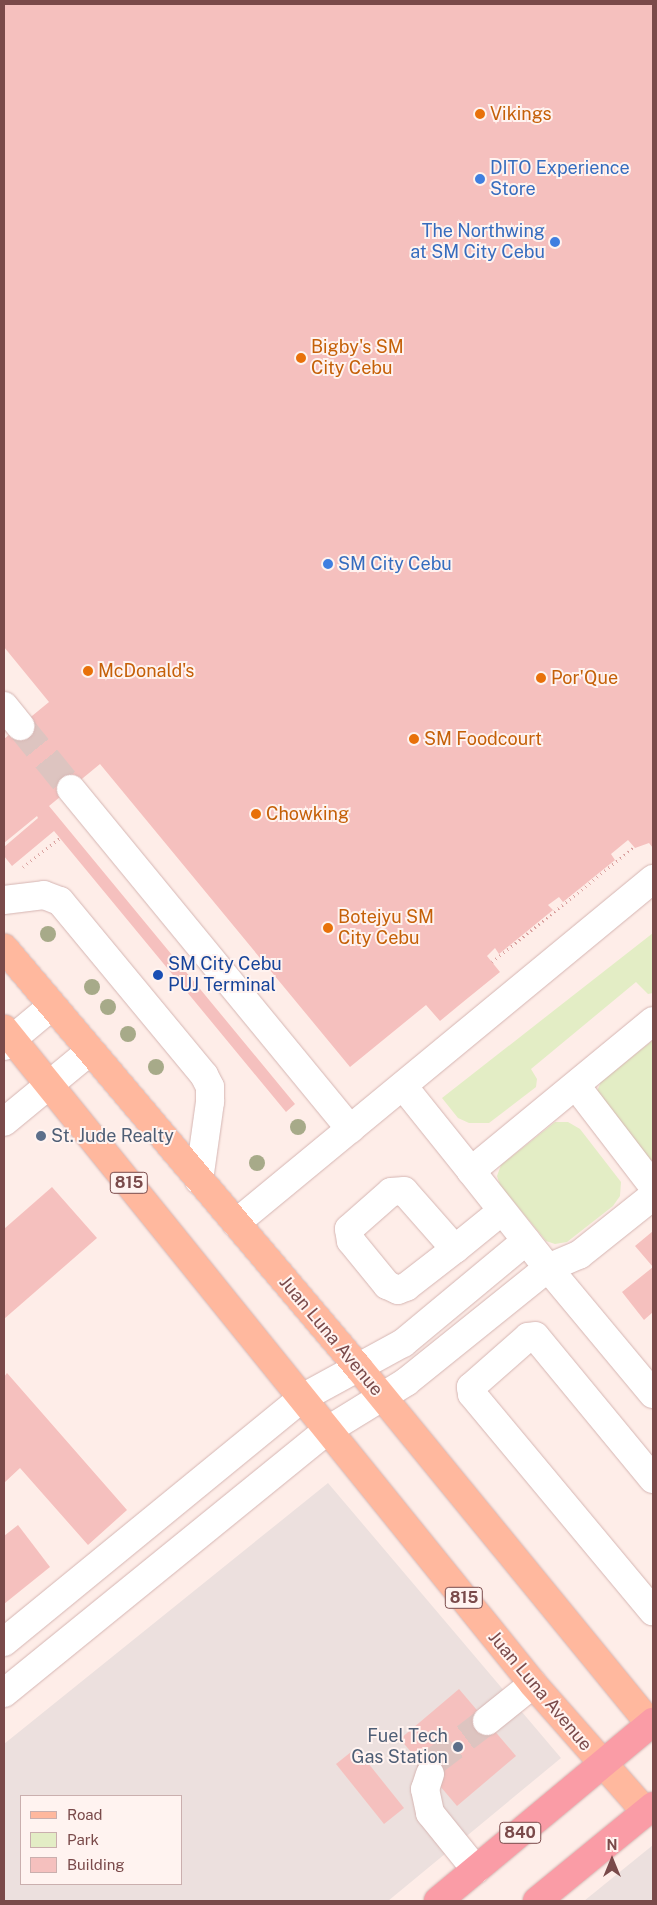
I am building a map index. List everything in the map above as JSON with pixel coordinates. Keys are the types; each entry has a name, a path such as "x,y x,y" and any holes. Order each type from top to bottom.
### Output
{"highway":[{"name":"840","path":"438,1901 652,1724"},
{"path":"537,1901 651,1813"}],"main road":[{"name":"Juan Luna Avenue","path":"4,948 358,1367 652,1724"},
{"name":"Juan Luna Avenue","path":"6,1038 49,1085 210,1280 302,1398 534,1684 603,1766 651,1813"}],"street":[{"path":"71,788 350,1129"},
{"path":"236,1223 653,879"},
{"path":"4,900 44,895 60,900 204,1076 210,1087 210,1102 199,1180"},
{"path":"6,1038 52,1006"},
{"path":"471,1171 577,1087 653,1021"},
{"path":"4,1122 90,1051"},
{"path":"403,1086 526,1241 653,1394"},
{"path":"577,1087 653,1186"},
{"path":"4,1693 328,1430 428,1366 548,1268 579,1255 653,1196"},
{"path":"455,1249 502,1211"},
{"path":"4,1642 302,1398 403,1343 526,1241"},
{"path":"653,1479 535,1336 528,1337 471,1387 478,1401 653,1611"},
{"path":"487,1721 534,1684"},
{"path":"430,1774 425,1790 430,1813 476,1870"}],"path":[{"path":"18,870 60,838"},
{"path":"492,962 634,847"}],"shaded area":[{"path":"328,1483 561,1758 388,1901 4,1901 4,1744"},
{"path":"653,1845 653,1901 584,1901"}],"green space":[{"path":"653,933 653,993 648,994 636,982 531,1069 537,1079 536,1087 489,1123 469,1123 458,1118 442,1098"},
{"path":"653,1040 653,1161 645,1158 596,1093 601,1082"},
{"path":"555,1122 568,1122 580,1129 621,1182 620,1196 613,1206 567,1242 555,1244 546,1241 500,1185 497,1176 501,1165"}],"building":[{"name":"SM City Cebu","path":"4,4 653,4 653,848 649,843 635,848 628,840 611,854 615,860 563,902 559,897 548,905 553,910 499,954 495,948 487,956 500,972 440,1021 426,1005 350,1067 100,764 49,806 295,1104 286,1112 54,831 12,866 4,856 4,847 38,818 37,816 4,843 4,739 49,702 4,647"},
{"path":"52,1187 97,1238 4,1319 4,1229"},
{"path":"653,1231 653,1267 635,1246"},
{"path":"653,1267 653,1312 644,1320 622,1292"},
{"path":"7,1373 127,1510 88,1545 20,1468 4,1483 4,1377"},
{"path":"18,1525 50,1567 4,1604 4,1536"},
{"name":"Fuel Tech Gas Station","path":"459,1689 516,1756 457,1806 400,1739"},
{"path":"356,1748 404,1808 384,1824 336,1764"}],"tunnel":[{"path":"20,726 71,789"},
{"path":"430,1774 432,1763 487,1721"}],"place":[{"name":"Vikings","path":"480,114"},
{"name":"DITO Experience Store","path":"480,179"},
{"name":"The Northwing at SM City Cebu","path":"555,242"},
{"name":"Bigby's SM City Cebu","path":"301,358"},
{"name":"SM City Cebu","path":"328,564"},
{"name":"McDonald's","path":"88,671"},
{"name":"Por'Que","path":"541,678"},
{"name":"SM Foodcourt","path":"414,739"},
{"name":"Chowking","path":"256,814"},
{"name":"Botejyu SM City Cebu","path":"328,928"},
{"name":"SM City Cebu PUJ Terminal","path":"158,975"},
{"name":"St. Jude Realty","path":"41,1136"},
{"name":"Fuel Tech Gas Station","path":"458,1747"}]}
